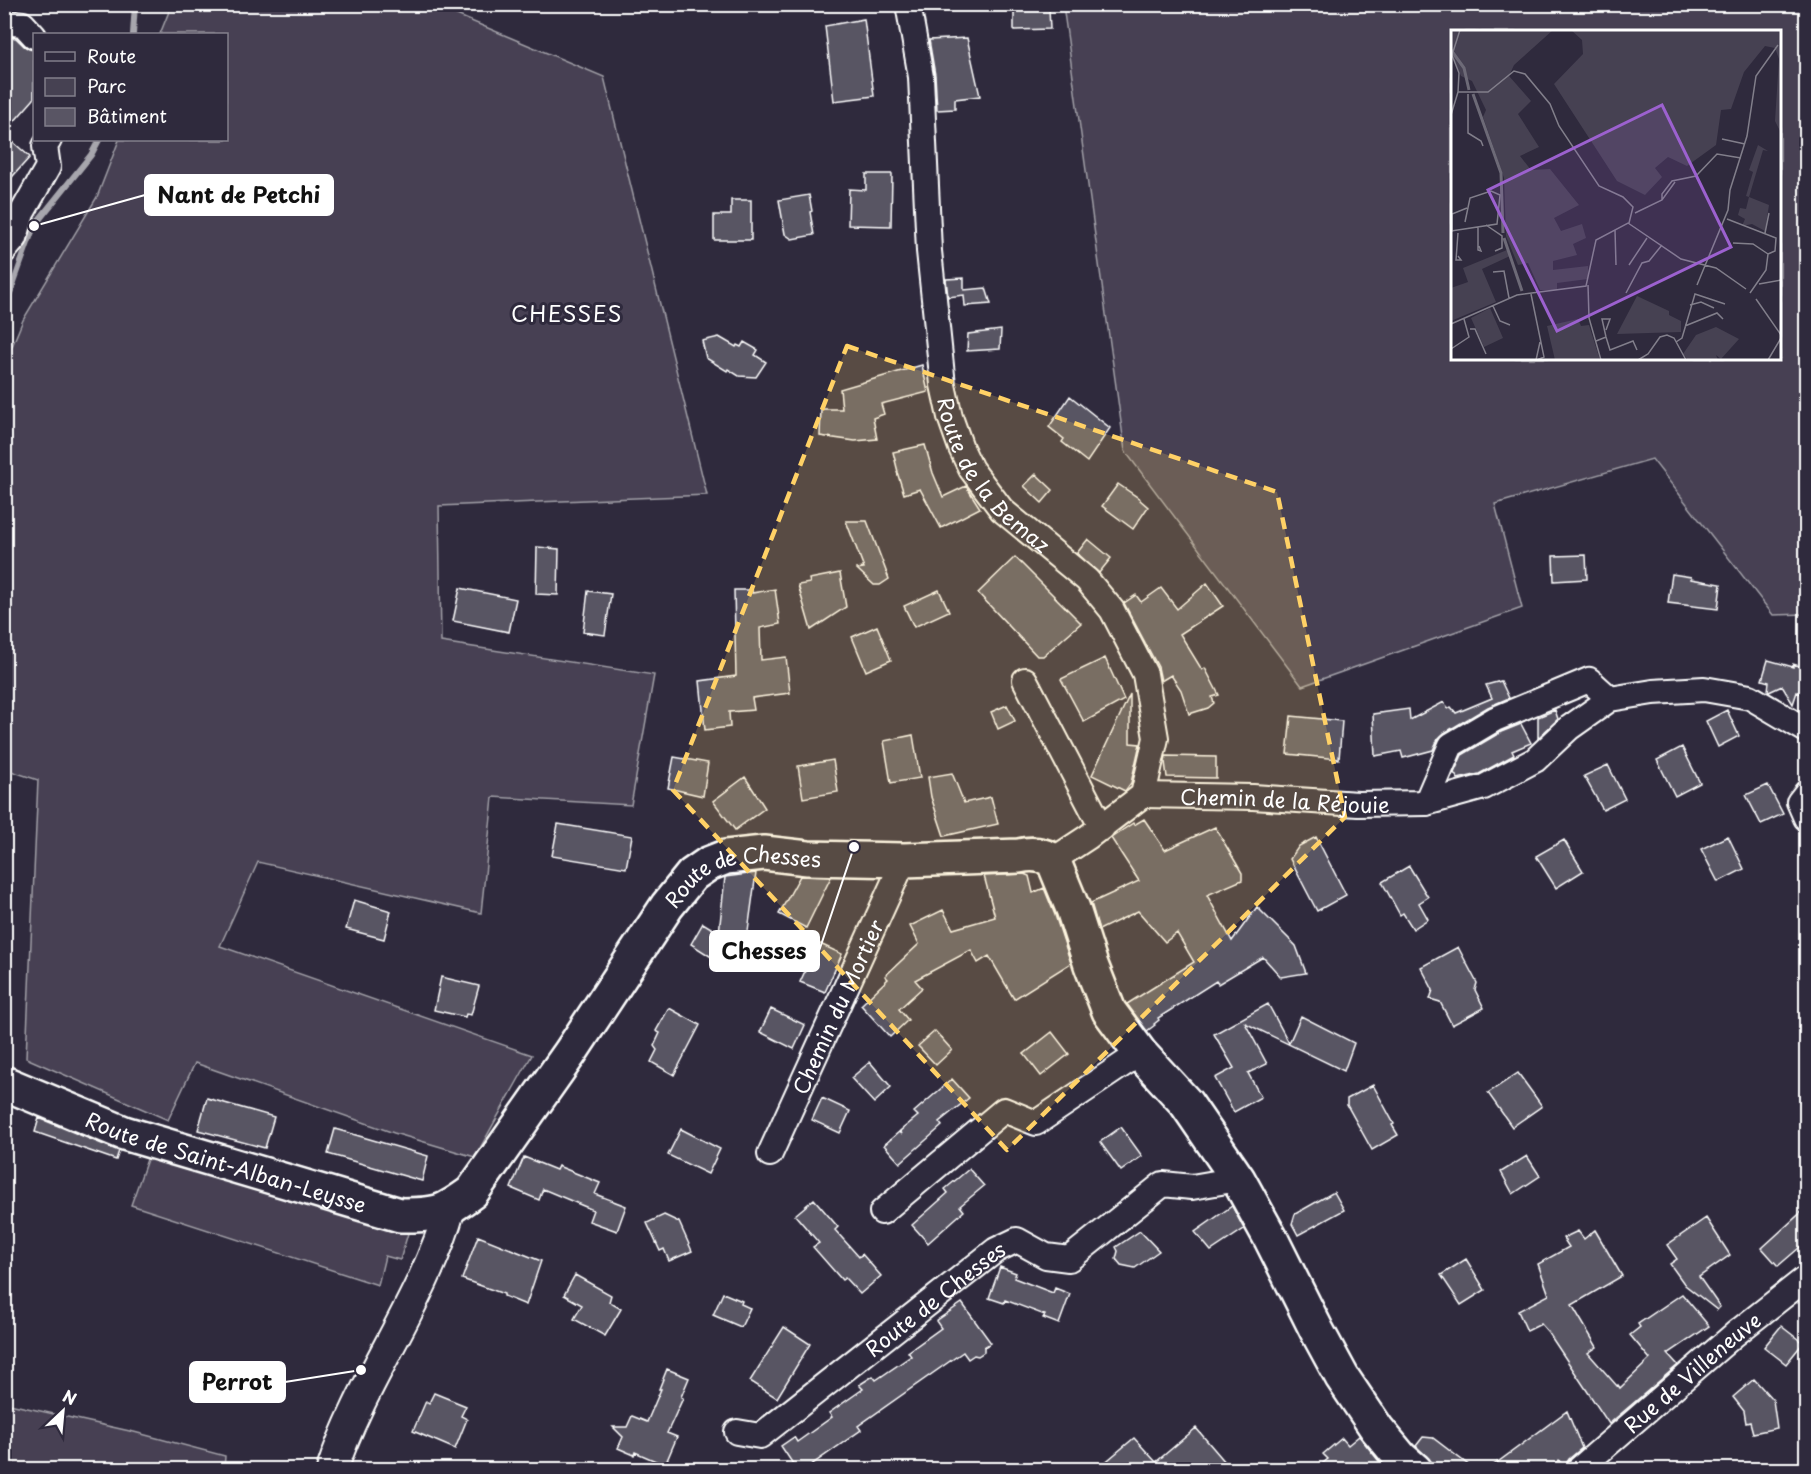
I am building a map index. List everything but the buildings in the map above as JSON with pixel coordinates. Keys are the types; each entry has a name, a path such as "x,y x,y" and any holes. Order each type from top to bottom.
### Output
{"main road":[{"name":"Route de Chesses","path":"450,1208 472,1192 492,1165 570,1053 666,906 692,875 708,864 726,857 764,853 808,858 904,860 1028,854 1046,856 1053,860"},
{"path":"1053,860 1109,1011 1140,1053 1186,1103 1238,1179 1342,1377 1389,1443 1415,1470"},
{"name":"Route de Saint-Alban-Leysse","path":"4,1083 124,1133 360,1204 400,1215 431,1215 450,1208"}],"street":[{"name":"Route de la Bemaz","path":"908,4 921,77 929,250 943,385 950,417 971,469 989,494 1002,510 1086,580 1112,610 1145,674 1156,738 1143,795"},
{"path":"4,22 23,24 33,35"},
{"path":"4,251 15,238 22,213 48,166 45,146 48,141"},
{"path":"1024,680 1102,828"},
{"path":"1426,803 1450,745 1495,719 1588,680 1610,699"},
{"name":"Chemin de la Réjouie","path":"1143,795 1253,797 1358,804 1426,803 1484,787 1535,760 1569,728 1610,699 1653,692 1704,689 1750,697 1806,730"},
{"path":"1806,794 1799,802 1806,818"},
{"path":"1053,860 1102,828 1143,795"},
{"name":"Chemin du Mortier","path":"770,1154 904,860"},
{"path":"882,1212 1004,1110 1036,1123 1140,1053"},
{"name":"Route de Chesses","path":"737,1432 760,1436 996,1250 1017,1240 1046,1256 1069,1259 1163,1184 1192,1187 1238,1179"},
{"path":"332,1470 342,1439 428,1269 450,1208"},
{"name":"Rue de Villeneuve","path":"1578,1470 1736,1334 1806,1278"}],"highlighted area":[{"path":"847,346 1277,492 1345,817 1007,1150 673,790"}],"green space":[{"path":"172,4 439,5 440,8 604,77 707,495 439,506 441,642 654,675 631,805 493,797 481,913 258,862 220,946 532,1055 475,1157 394,1133 195,1063 168,1120 26,1058 38,780 5,769 5,363 23,320 97,197 119,141 228,141 228,33 160,33"},
{"path":"1063,5 1806,5 1806,614 1773,615 1652,459 1495,504 1522,608 1302,686 1125,451"},
{"path":"150,1151 409,1230 400,1260 385,1256 378,1285 131,1205"},
{"path":"5,1403 134,1432 225,1456 224,1469 5,1469"}],"waterway":[{"path":"133,33 135,4"},
{"path":"4,299 10,293 34,226 91,155 98,141"}],"place":[{"name":"Nant de Petchi","path":"34,226"},
{"name":"Chesses","path":"854,847"},
{"name":"Perrot","path":"361,1370"}],"district":[{"name":"CHESSES","path":"567,312"}]}
